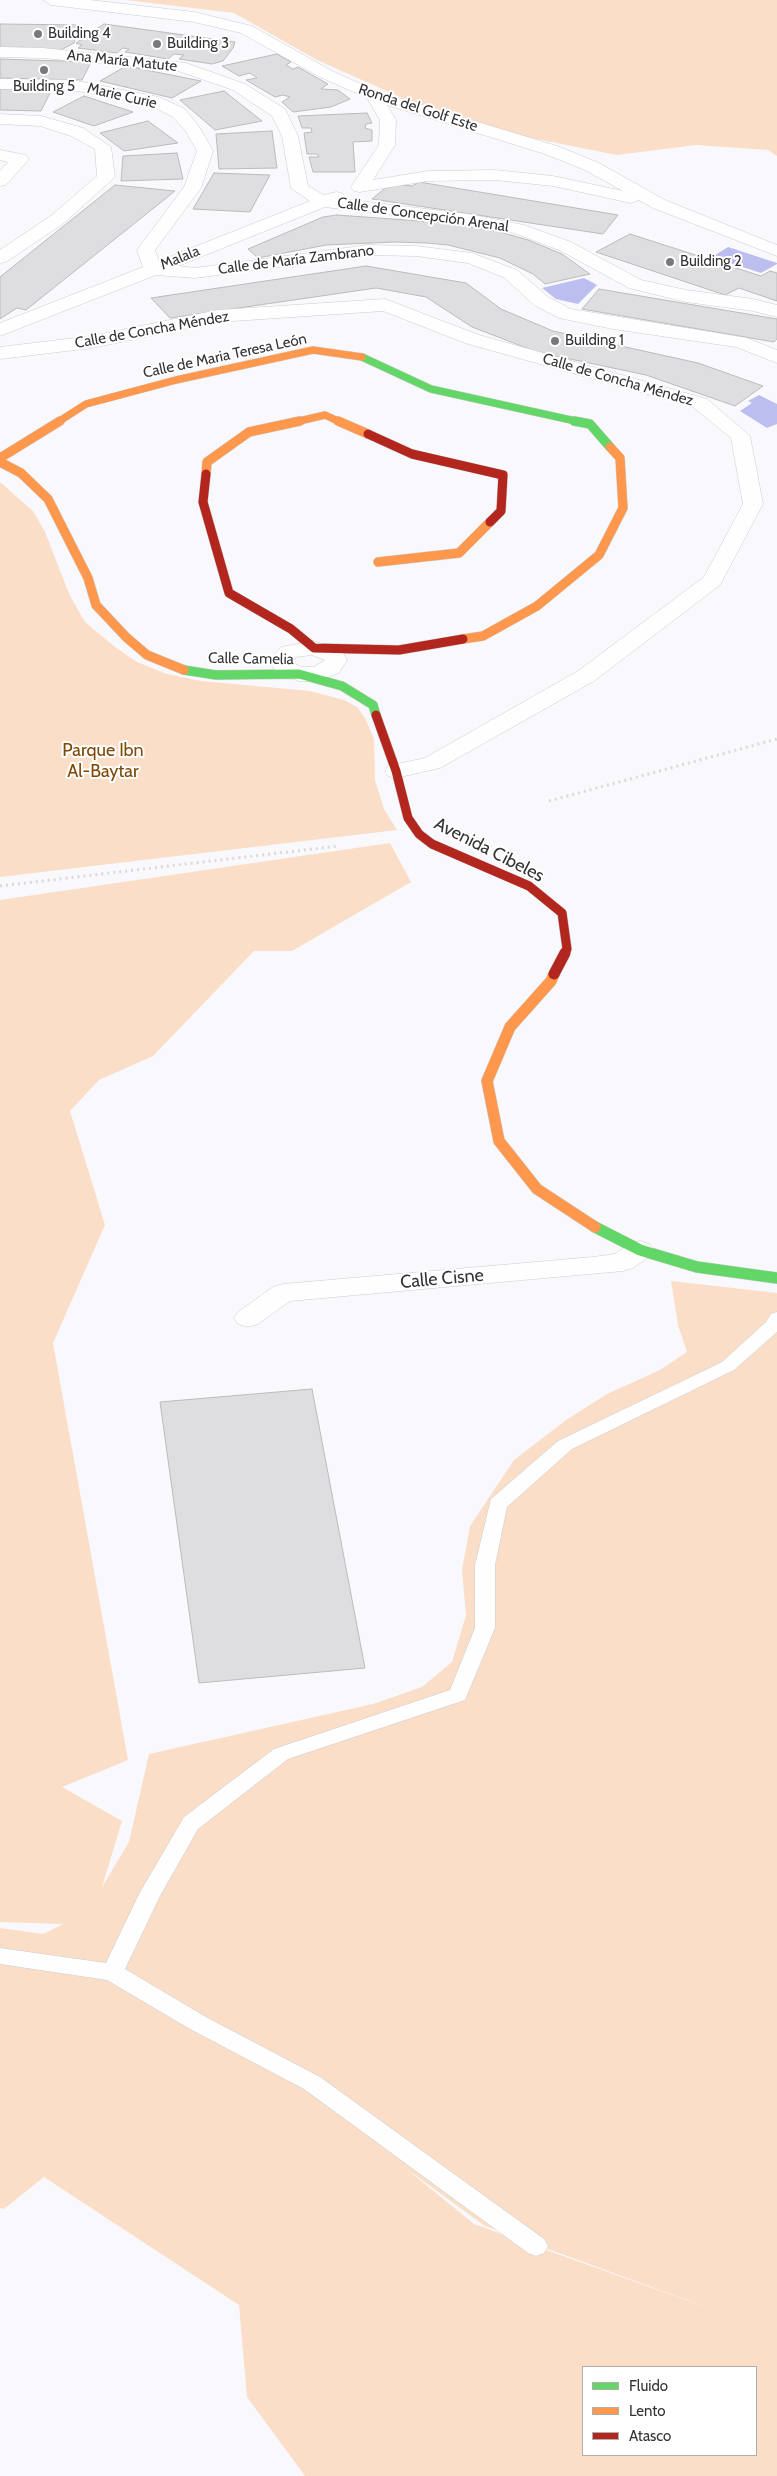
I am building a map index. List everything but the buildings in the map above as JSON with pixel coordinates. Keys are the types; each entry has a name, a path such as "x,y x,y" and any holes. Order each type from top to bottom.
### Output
{"street":[{"name":"Ronda del Golf Este","path":"51,0 194,17 246,29 274,42 326,74 373,95 551,150 591,166 659,204 777,252"},
{"name":"Ana María Matute","path":"0,52 43,53 180,66 239,87 279,113 290,136 300,188 323,202"},
{"name":"Marie Curie","path":"0,84 72,85 153,100 179,113 192,128 205,151 192,188 146,250 153,269"},
{"path":"360,187 387,145 388,120 373,95"},
{"path":"388,120 421,110"},
{"path":"0,119 41,121 77,132 103,147 106,177 58,219 0,258"},
{"path":"0,155 20,160 0,180"},
{"name":"Malala","path":"0,330 360,187 428,176 495,175 553,181 659,204"},
{"name":"Calle de Concepción Arenal","path":"323,202 468,219 518,229 565,246 635,284 686,296 753,305 777,311"},
{"name":"Calle de María Zambrano","path":"153,269 195,273 368,250 416,251 472,258 511,274 541,301 566,314 740,342 777,357"},
{"name":"Calle de Concha Méndez","path":"0,353 92,342 218,316 385,305 472,339 700,403 740,436 753,504 713,581 586,676 432,763 396,771"},
{"path":"0,334 41,340 125,317"},
{"name":"Calle de Maria Teresa León","path":"0,458 86,404 176,380 313,350 368,358 431,389 590,424 620,458 623,508 599,555 537,606 483,636 399,650 314,648"},
{"path":"299,674 317,674 331,668 335,664 334,656 329,652 314,648 291,629 230,593 203,502 207,462 249,432 325,415 412,454 503,475 501,511 459,553 378,562"},
{"name":"Calle Camelia","path":"0,462 20,473 48,499 88,578 96,605 126,637 148,655 186,671 216,675 299,674 342,686 373,705 396,771 408,818 419,834"},
{"name":"Avenida Cibeles","path":"419,834 432,844 529,886 562,913 567,949 550,981 510,1027 487,1081 499,1141 537,1189 603,1232 640,1250 696,1267 777,1278"},
{"name":"Calle Cisne","path":"248,1318 283,1293 593,1266 623,1262 640,1250"}],"lane":[{"path":"112,1972 150,1894 191,1823 281,1754 458,1695 485,1628 485,1565 498,1504 565,1445 728,1366 774,1325 777,1318"},
{"path":"0,1956 112,1972 198,2023 312,2084 536,2246"}],"green space":[{"path":"126,0 777,0 777,156 768,150 696,145 617,155 476,127 407,100 317,60 234,13"},
{"name":"Parque Ibn Al-Baytar","path":"0,482 33,511 45,532 70,596 85,622 115,647 137,662 167,674 201,681 310,691 344,700 357,707 365,718 374,739 375,780 384,809 397,830 0,877"},
{"path":"390,843 411,882 292,951 254,951 153,1056 99,1080 70,1111 105,1225 53,1343 128,1760 62,1787 122,1821 102,1887 129,1842 149,1754 373,1704 422,1687 452,1662 466,1615 462,1570 470,1526 514,1460 566,1420 607,1394 660,1370 687,1352 678,1325 671,1281 777,1293 777,2476 305,2476 247,2397 239,2305 44,2177 4,2209 0,2208 0,1928 43,1934 63,1924 0,1922 0,900","holes":["404,2167 485,2226 728,2315 474,2224"]}],"water":[{"path":"728,247 777,264 761,273 712,257"},
{"path":"584,278 597,285 578,304 556,299 542,288"},
{"path":"759,395 777,404 777,424 767,428 740,411 752,403 748,401"}],"railway":[{"path":"549,801 777,739"},
{"path":"0,886 338,846"}],"traffic: fast":[{"path":"362,357 431,389 590,424 610,447"},
{"path":"184,670 216,675 299,674 342,686 373,705 376,715"},
{"path":"595,1227 640,1250 697,1267 777,1278"}],"traffic: slow":[{"path":"0,458 86,404 176,380 313,350 362,357"},
{"path":"206,474 207,462 249,432 325,415 368,434"},
{"path":"463,639 483,636 537,606 599,555 623,508 620,458 610,447"},
{"path":"0,462 21,473 48,499 88,578 96,605 126,637 147,655 184,670"},
{"path":"378,562 459,553 490,522"},
{"path":"554,974 551,981 510,1027 487,1081 499,1141 537,1189 595,1227"}],"traffic: jam":[{"path":"368,434 412,454 503,475 501,511 490,522"},
{"path":"206,474 203,502 229,593 291,629 314,648 399,650 463,639"},
{"path":"376,715 396,771 408,818 419,834 432,844 529,886 562,913 567,949 554,974"}],"place":[{"name":"Building 4","path":"38,34"},
{"name":"Building 3","path":"157,44"},
{"name":"Building 5","path":"44,70"},
{"name":"Building 2","path":"670,262"},
{"name":"Building 1","path":"555,341"}]}
